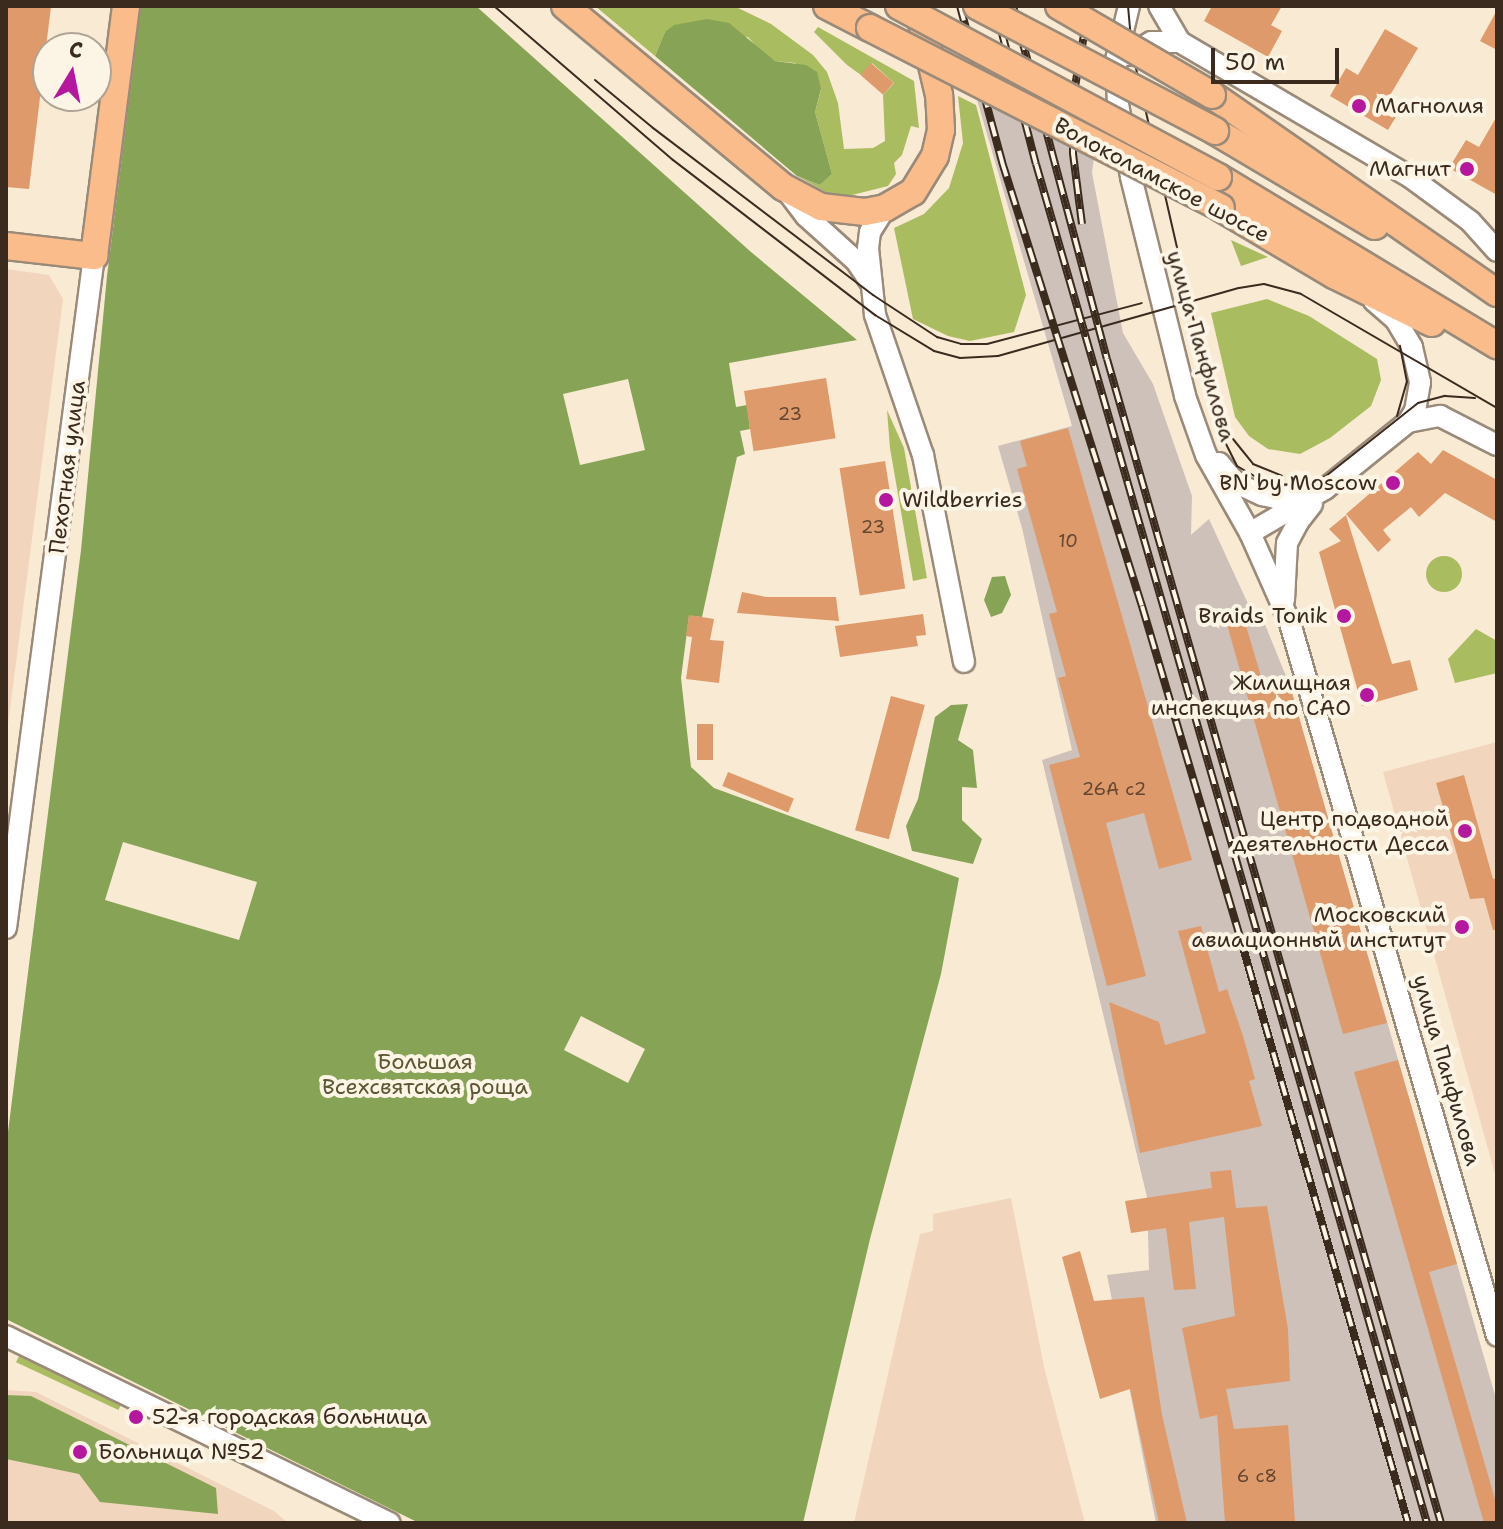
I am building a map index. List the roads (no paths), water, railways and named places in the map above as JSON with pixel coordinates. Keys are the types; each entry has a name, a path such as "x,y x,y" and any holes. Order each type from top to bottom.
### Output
{"main road":[{"name":"Пехотная улица","path":"94,256 126,6"},
{"path":"565,6 783,187 821,207 855,212 885,208 913,192 926,175 941,130 939,95 918,6"},
{"name":"Волоколамское шоссе","path":"827,6 1221,208 1334,275 1497,354"},
{"name":"Волоколамское шоссе","path":"899,6 1218,177 1497,345"},
{"path":"977,6 1215,131 1497,302"},
{"path":"1059,6 1212,95 1497,293"},
{"path":"6,246 94,256"}],"street":[{"name":"улица Панфилова","path":"1129,6 1118,44 1116,83 1131,177 1185,396 1218,479 1250,533 1284,605 1497,1336"},
{"path":"1159,6 1180,42 1410,177 1470,221 1497,251"},
{"path":"1116,83 1124,59 1143,45 1180,42"},
{"path":"783,187 806,216 856,261 870,282"},
{"path":"885,208 870,232 870,282 881,337 906,398 923,455 964,662"},
{"name":"Пехотная улица","path":"6,928 15,796 94,256"},
{"path":"1250,533 1325,489 1408,422 1420,394 1419,368 1412,347 1396,320 1374,301 1334,275"},
{"path":"1408,422 1440,416 1497,445"},
{"path":"1201,439 1228,475 1248,490 1276,498 1325,489"},
{"path":"1284,605 1285,556 1291,533 1325,489"},
{"path":"6,1336 390,1523"}],"tram line":[{"path":"494,6 673,160 875,315 934,351 960,358 998,356 1239,288 1264,284 1301,294 1497,408"},
{"path":"1128,6 1132,51 1219,430 1237,466 1270,485 1308,484 1326,476 1418,403 1445,396 1475,398"},
{"path":"595,80 653,128 873,295 937,337 961,344 987,344 1142,303"},
{"path":"1397,416 1407,382 1400,346"},
{"path":"1233,439 1253,464 1282,476"}],"railway":[{"path":"960,6 1002,162 1142,606 1240,937 1408,1523"},
{"path":"995,6 1036,164 1427,1523"},
{"path":"1013,6 1107,359 1441,1523"},
{"path":"1082,224 1073,154 1073,98 1089,6"}],"place":[{"name":"Магнолия","path":"1359,106"},
{"name":"Магнит","path":"1467,169"},
{"name":"BN by Moscow","path":"1393,483"},
{"name":"Wildberries","path":"886,500"},
{"name":"Braids Tonik","path":"1344,616"},
{"name":"Жилищная инспекция по САО","path":"1367,695"},
{"name":"Центр подводной деятельности Десса","path":"1465,831"},
{"name":"Московский авиационный институт","path":"1462,927"},
{"name":"52-я городская больница","path":"136,1417"},
{"name":"Больница №52","path":"80,1452"}],"park label":[{"name":"Большая Всехсвятская роща","path":"425,1074"}]}
